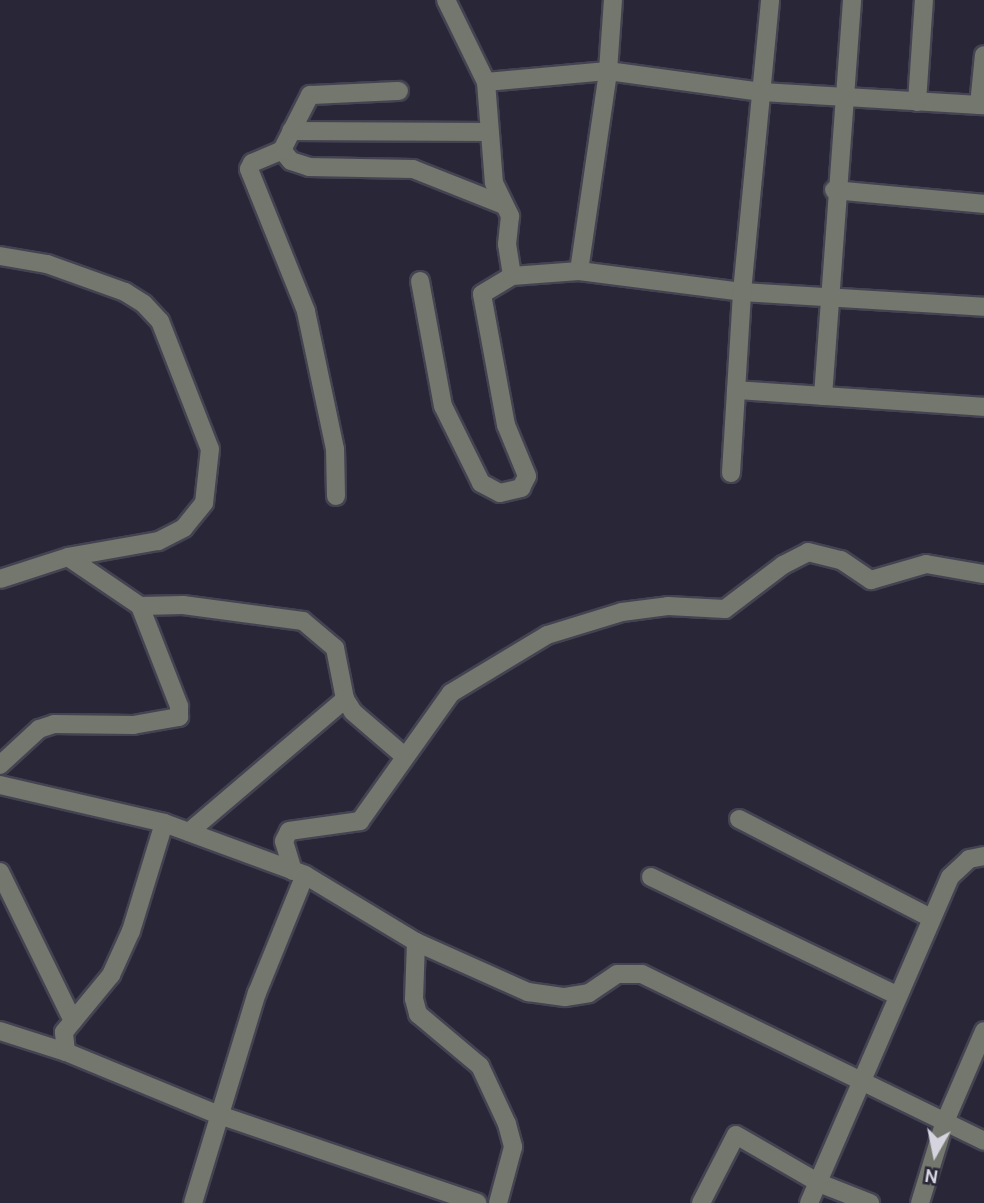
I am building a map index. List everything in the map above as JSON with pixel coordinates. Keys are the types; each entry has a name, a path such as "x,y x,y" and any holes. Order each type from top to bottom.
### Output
{"street":[{"path":"446,0 486,82 494,183 510,216 507,244 512,276"},
{"path":"579,271 608,71 613,0"},
{"path":"732,473 743,292 770,0"},
{"path":"823,396 835,190 852,0"},
{"path":"917,102 923,0"},
{"path":"486,82 608,71 762,92 982,105 984,55"},
{"path":"336,496 335,449 306,311 249,169 251,163 282,150 310,95 399,91"},
{"path":"291,131 489,132"},
{"path":"282,150 291,161 309,167 413,169 503,205"},
{"path":"835,190 984,204"},
{"path":"0,256 47,264 125,292 145,304 160,321 210,449 204,503 184,528 158,541 68,557 0,579"},
{"path":"419,281 443,406 481,483 507,493 521,488 527,476 506,425 482,294 512,276 579,271 743,292 984,307"},
{"path":"736,390 984,407"},
{"path":"193,1203 257,993 299,873 284,841 287,834 360,821 403,755 460,684 570,626 622,612 668,606 725,609 783,565 808,552 841,560 871,580 926,564 984,574"},
{"path":"0,765 39,729 54,724 133,725 179,717 179,706 140,606 68,557"},
{"path":"140,606 183,605 303,621 335,648 345,699 354,712 403,755"},
{"path":"189,832 345,699"},
{"path":"0,785 164,823 299,873 416,942 528,992 565,997 589,993 617,974 642,974 861,1084 984,1141"},
{"path":"739,819 931,918"},
{"path":"66,1052 63,1037 116,964 131,931 164,823"},
{"path":"809,1203 896,995 950,877 970,859 984,856"},
{"path":"0,872 73,1021"},
{"path":"651,877 896,995"},
{"path":"416,942 414,999 418,1014 481,1066 507,1124 513,1147 498,1203"},
{"path":"0,1031 66,1052 219,1115 477,1203"},
{"path":"920,1203 944,1124 984,1031"},
{"path":"701,1203 736,1135 819,1182 870,1203"}]}
